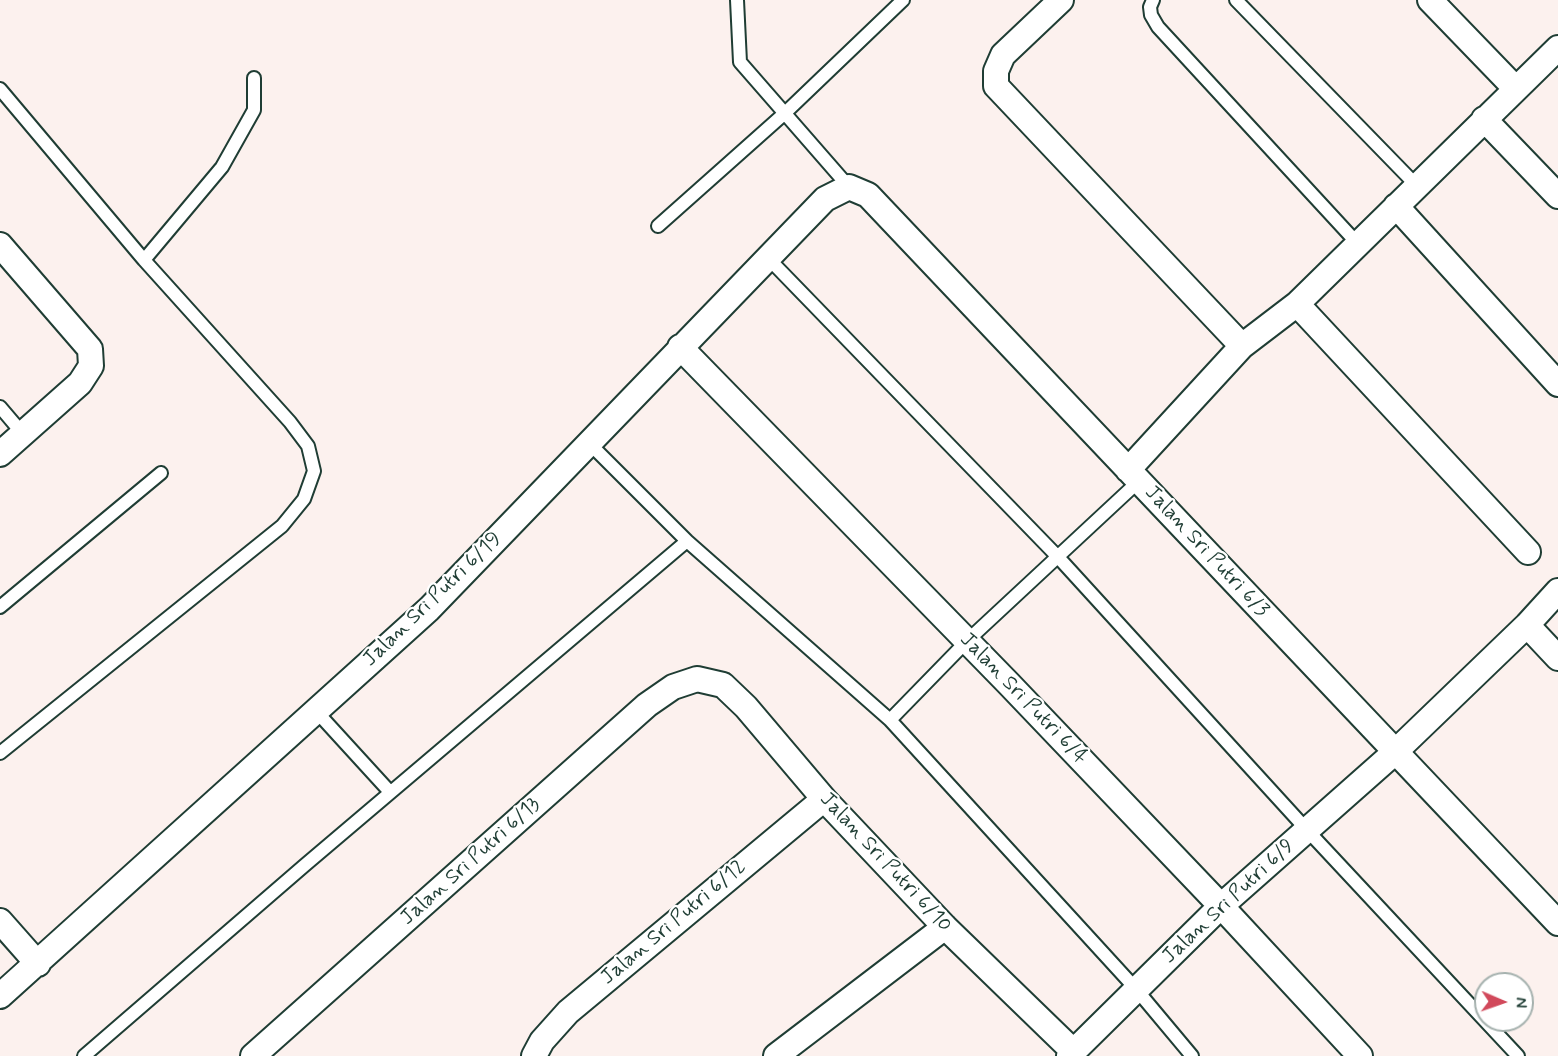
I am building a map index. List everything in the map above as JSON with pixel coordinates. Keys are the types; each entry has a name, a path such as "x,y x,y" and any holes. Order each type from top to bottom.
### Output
{"street":[{"path":"1061,0 1003,55 996,71 996,86 1242,346"},
{"path":"1430,0 1515,88"},
{"path":"1134,475 1242,346 1297,304 1558,48"},
{"path":"1484,119 1558,196"},
{"name":"Jalan Sri Putri 6/19","path":"0,996 429,609 825,199 849,186"},
{"name":"Jalan Sri Putri 6/3","path":"849,186 868,195 1394,753 1558,923"},
{"path":"1396,206 1558,384"},
{"path":"0,245 90,349 91,366 80,382 0,454"},
{"path":"1297,304 1527,552"},
{"name":"Jalan Sri Putri 6/4","path":"680,347 1221,906 1359,1056"},
{"name":"Jalan Sri Putri 6/9","path":"1072,1054 1221,906 1394,753 1527,625 1558,591"},
{"path":"1527,625 1558,658"},
{"name":"Jalan Sri Putri 6/10","path":"697,679 723,686 747,707 824,798 945,927 1072,1054"},
{"name":"Jalan Sri Putri 6/13","path":"253,1056 647,705 673,687 697,679"},
{"name":"Jalan Sri Putri 6/12","path":"534,1056 542,1041 568,1012 824,798"},
{"path":"0,921 38,964"},
{"path":"776,1056 945,927"}],"lane":[{"path":"736,0 740,62 849,186"},
{"path":"658,226 785,113 903,0"},
{"path":"1153,0 1150,7 1151,15 1158,27 1358,244"},
{"path":"1236,0 1417,186"},
{"path":"144,260 222,167 254,110 254,78"},
{"path":"0,88 144,260 290,422 308,446 314,471 304,499 282,526 0,753"},
{"path":"768,258 1058,557 1307,830 1518,1056"},
{"path":"0,406 23,434"},
{"path":"589,443 687,541 890,720 1136,989 1192,1056"},
{"path":"0,607 160,473"},
{"path":"890,720 967,641 1058,557 1134,475"},
{"path":"84,1056 390,792 687,541"},
{"path":"316,711 390,792"}]}
